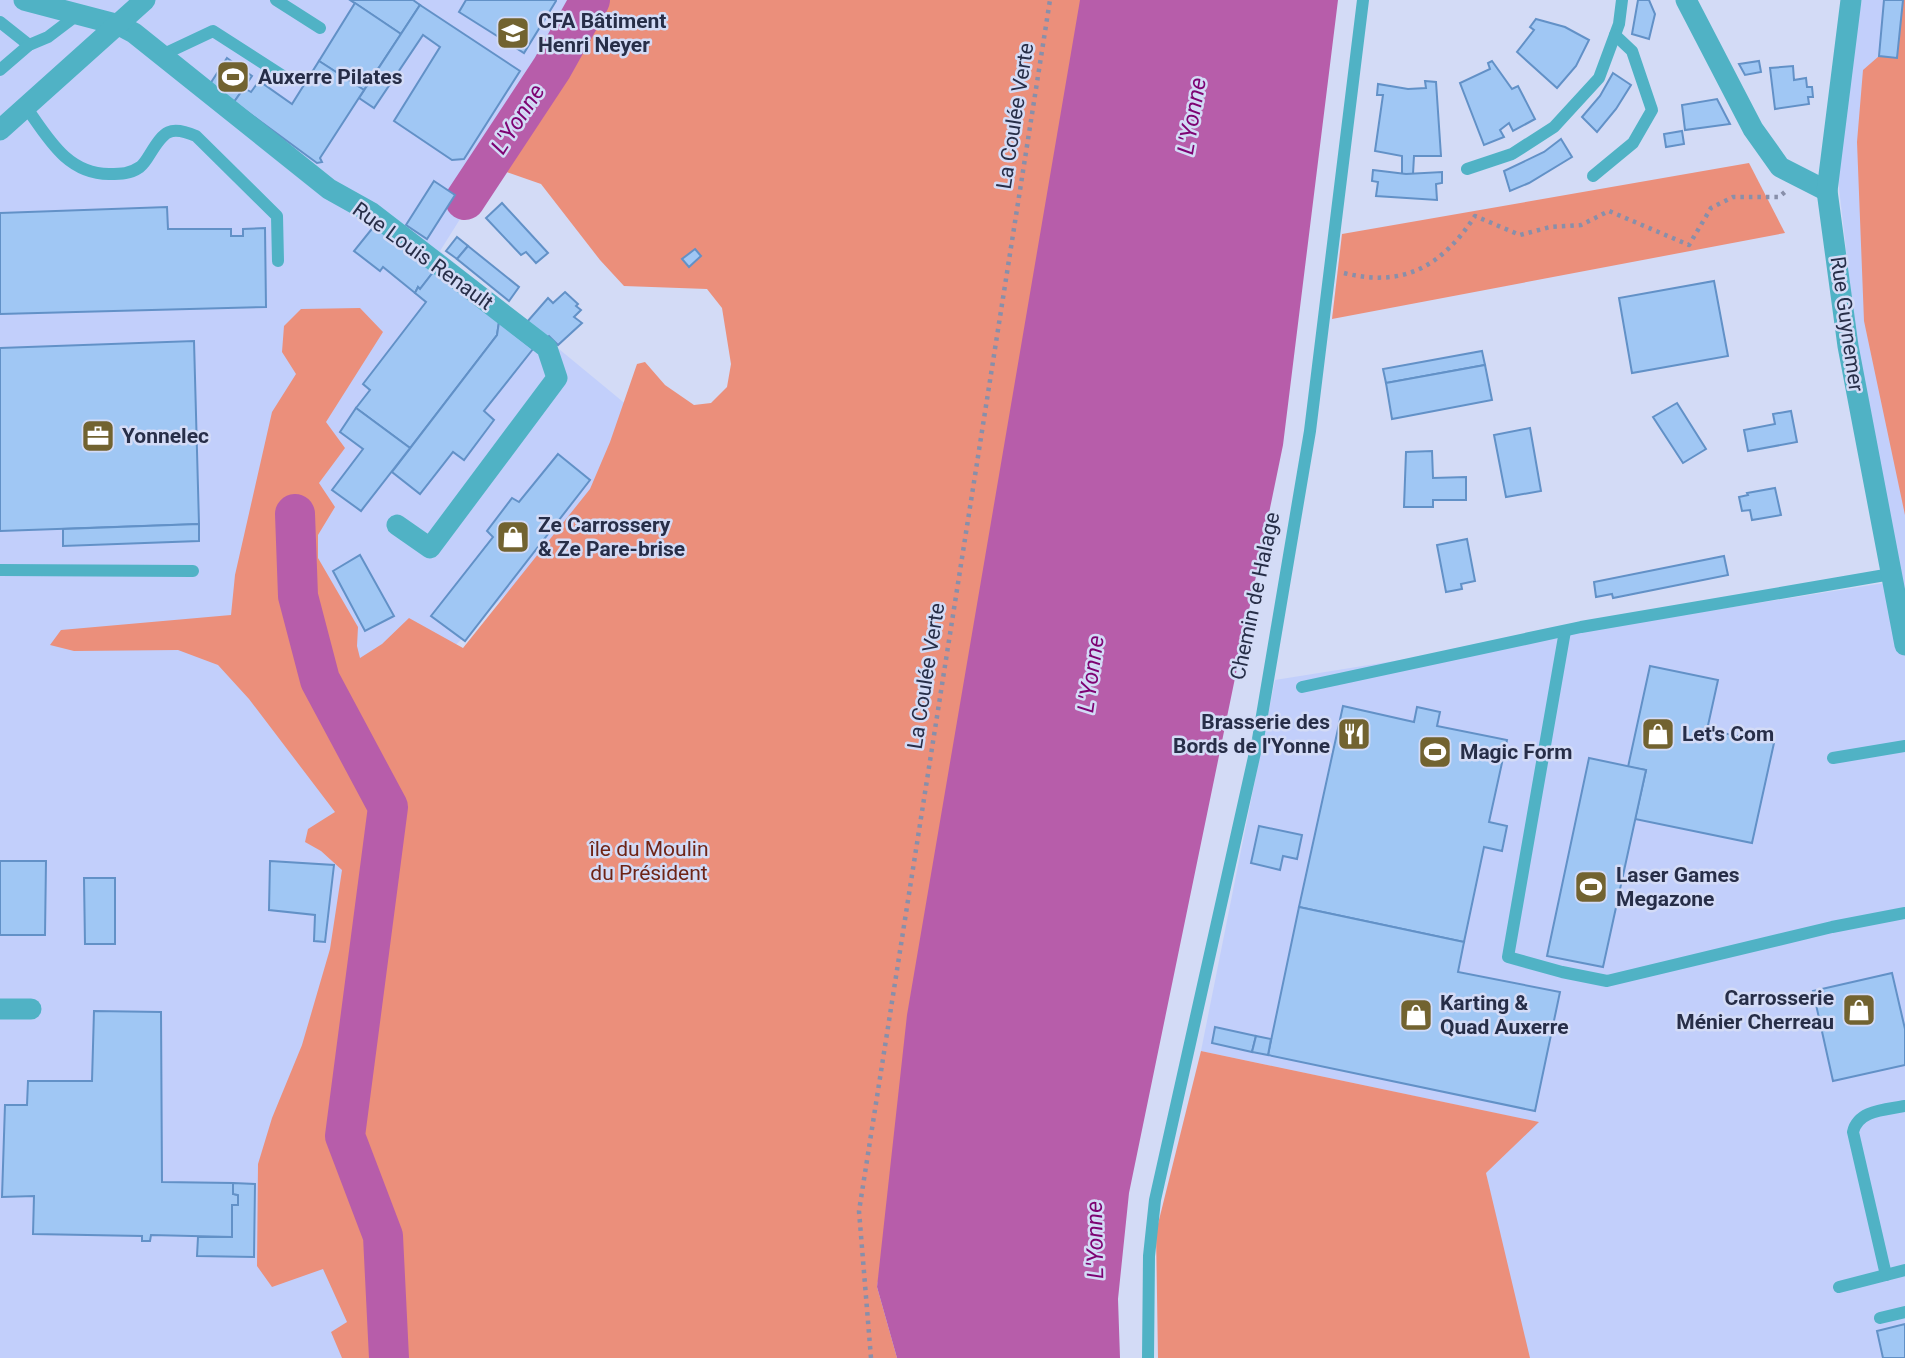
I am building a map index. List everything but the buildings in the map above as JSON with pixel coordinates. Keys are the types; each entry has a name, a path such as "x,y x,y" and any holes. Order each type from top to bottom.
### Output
{"street":[{"path":"0,130 145,0"},
{"path":"1686,0 1753,129 1780,167 1827,191"},
{"name":"Rue Guynemer","path":"1851,0 1827,191 1848,346 1905,645"},
{"name":"Rue Louis Renault","path":"31,1 120,25 134,33 328,189 372,214 547,348 557,377 430,548 397,525"},
{"path":"0,1009 31,1009"}],"lane":[{"path":"276,0 320,28"},
{"path":"1148,1358 1149,1256 1155,1200 1258,739 1310,431 1363,0"},
{"path":"1467,169 1512,154 1554,127 1599,78 1619,24 1622,0"},
{"path":"0,70 29,45 48,37 65,8"},
{"path":"0,22 29,45"},
{"path":"162,55 213,31 283,76"},
{"path":"1593,176 1633,143 1652,110 1632,51 1615,35"},
{"path":"26,107 57,151 77,167 103,174 126,174 142,166 157,143 169,131 179,129 196,136 277,216 278,261"},
{"path":"0,570 192,571"},
{"path":"1302,687 1565,631 1891,575"},
{"path":"1565,631 1508,957 1607,981 1832,927 1905,914"},
{"path":"1833,758 1905,746"},
{"path":"1886,1275 1853,1132 1855,1123 1861,1116 1905,1106"},
{"path":"1839,1287 1905,1270"},
{"path":"1881,1318 1905,1312"}],"path":[{"name":"La Coulée Verte","path":"871,1358 859,1211 1050,0"},
{"path":"1331,269 1363,278 1406,276 1440,258 1462,236 1475,216 1520,235 1550,227 1581,225 1609,211 1689,245 1711,208 1733,197 1779,197 1801,178"},
{"path":"862,1358 870,1351"}],"shaded area":[{"path":"0,0 595,0 440,251 662,434 353,750 394,1358 0,1358"},
{"path":"1862,0 1905,0 1905,1358 1524,1358 1486,1173 1538,1122 1201,1051 1275,680 1884,583 1833,135"}],"green space":[{"name":"île du Moulin du Président","path":"568,0 1097,0 877,1287 897,1358 342,1358 331,1332 347,1322 323,1269 272,1287 257,1266 258,1164 272,1118 302,1045 330,949 342,870 321,851 305,842 308,829 335,812 249,699 218,665 178,650 74,651 50,645 61,630 231,615 235,575 272,412 296,374 282,352 284,326 301,309 360,308 383,332 326,422 345,448 319,483 335,507 318,535 318,558 358,627 357,646 360,658 382,644 409,618 463,648 590,489 610,442 637,364 645,362 665,385 694,405 711,403 727,387 731,364 722,308 707,289 624,286 600,260 541,184 501,170 458,178 531,66"},
{"path":"1903,0 1905,515 1864,321 1857,142 1863,70 1879,56 1897,57"},
{"path":"1749,163 1785,233 1332,319 1342,234"},
{"path":"1201,1051 1539,1122 1486,1173 1530,1358 1158,1358 1156,1232"}],"water":[{"path":"1080,0 1338,0 1283,445 1129,1193 1118,1299 1120,1358 897,1358 877,1287 907,1015"}],"waterway":[{"name":"L'Yonne","path":"465,200 552,68 590,0"},
{"path":"295,514 298,596 320,680 388,807 345,1136 383,1236 389,1358"}],"place":[{"name":"CFA Bâtiment Henri Neyer","path":"513,33"},
{"name":"Auxerre Pilates","path":"233,77"},
{"name":"Yonnelec","path":"98,436"},
{"name":"Ze Carrossery & Ze Pare-brise","path":"513,537"},
{"name":"Brasserie des Bords de l'Yonne","path":"1354,734"},
{"name":"Let's Com","path":"1658,734"},
{"name":"Magic Form","path":"1435,752"},
{"name":"Laser Games Megazone","path":"1591,887"},
{"name":"Carrosserie Ménier Cherreau","path":"1859,1010"},
{"name":"Karting & Quad Auxerre","path":"1416,1015"}]}
